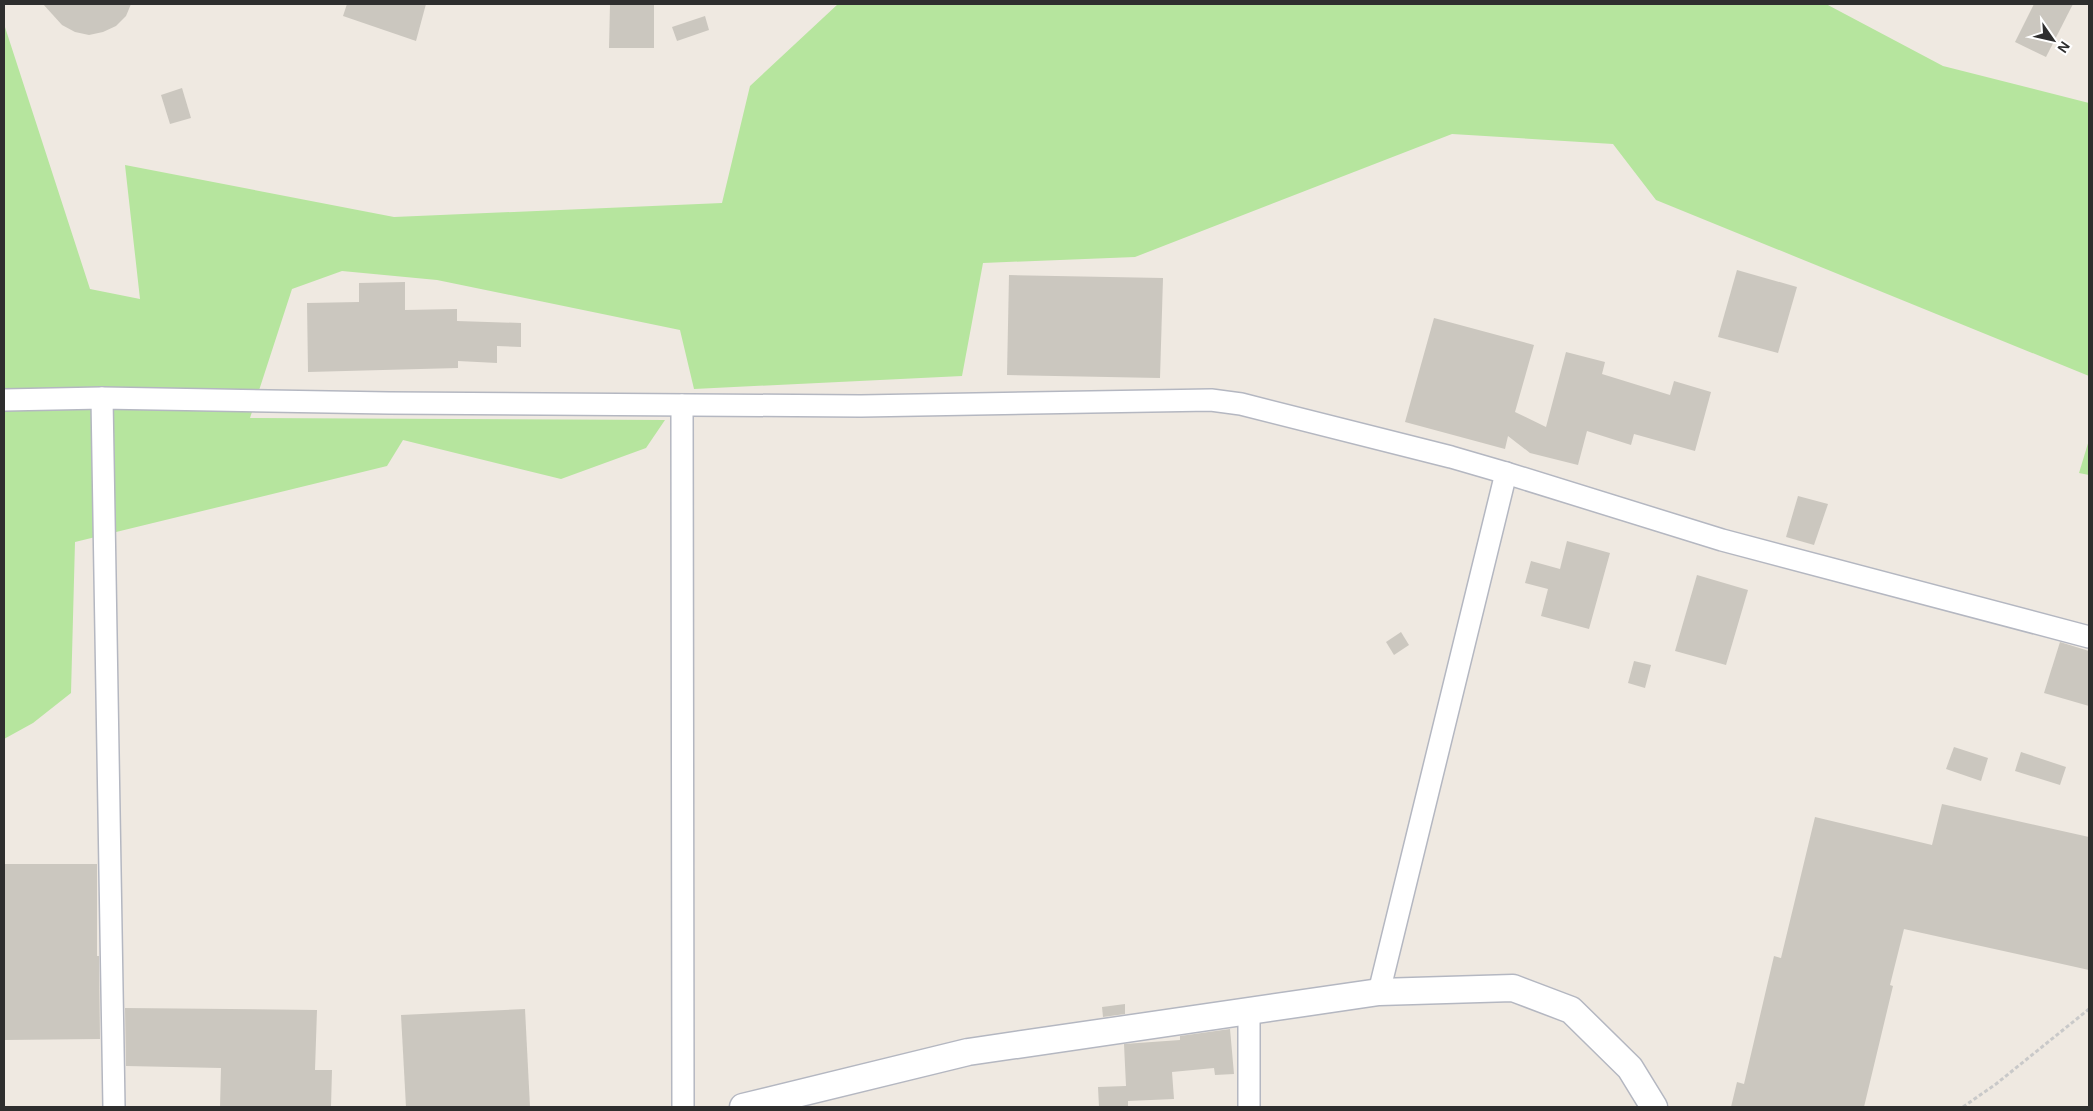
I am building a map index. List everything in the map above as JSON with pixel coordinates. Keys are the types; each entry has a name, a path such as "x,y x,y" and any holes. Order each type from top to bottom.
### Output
{"street":[{"path":"102,398 114,1107"},
{"path":"4,400 102,398 389,403 861,406 1211,400 1241,404 1506,473 1722,540 2089,637"},
{"path":"682,405 683,1107"},
{"path":"1380,992 1506,473"},
{"path":"742,1107 968,1052 1380,992 1512,988 1571,1010 1630,1068 1654,1107"},
{"path":"1249,1012 1249,1107"}],"path":[{"path":"1963,1107 1996,1084 2089,1009"}],"green space":[{"path":"838,4 1826,4 1943,66 2089,103 2089,376 1656,200 1613,144 1452,134 1135,257 983,263 962,376 694,389 680,330 437,280 342,271 292,289 250,418 665,420 646,448 561,479 403,440 387,466 75,542 71,693 33,723 4,739 4,24 90,289 140,299 125,165 394,217 722,203 750,86"},
{"path":"2089,440 2089,475 2079,473"}],"building":[{"path":"43,4 131,4 126,16 116,26 103,32 89,35 75,32 62,25"},
{"path":"347,4 426,4 416,41 343,16"},
{"path":"610,4 654,4 654,48 609,48"},
{"path":"2034,4 2073,4 2046,57 2015,42"},
{"path":"705,16 709,30 677,41 672,27"},
{"path":"182,88 191,118 170,124 161,95"},
{"path":"1737,270 1797,287 1778,353 1718,337"},
{"path":"1009,275 1163,278 1160,378 1007,375"},
{"path":"405,282 405,310 457,309 457,321 521,323 521,347 497,346 497,363 458,361 458,368 308,372 307,303 359,302 359,283"},
{"path":"1434,318 1534,345 1515,412 1546,427 1566,352 1605,362 1602,374 1670,395 1674,381 1711,392 1695,451 1634,434 1631,445 1587,431 1578,465 1530,453 1508,436 1505,449 1405,422"},
{"path":"1798,496 1828,504 1814,545 1786,537"},
{"path":"1567,541 1610,553 1589,629 1541,616 1548,589 1525,583 1531,561 1560,569"},
{"path":"1697,575 1748,590 1726,665 1675,651"},
{"path":"1401,632 1409,645 1394,655 1386,642"},
{"path":"2060,642 2089,651 2089,706 2044,693"},
{"path":"1634,661 1651,665 1645,688 1628,683"},
{"path":"1954,747 1988,758 1981,781 1946,769"},
{"path":"2021,752 2066,767 2060,785 2015,771"},
{"path":"1942,804 2089,837 2089,970 1904,929 1890,985 1893,986 1864,1107 1731,1107 1737,1082 1744,1084 1774,956 1781,958 1815,817 1932,845"},
{"path":"4,864 97,864 97,956 99,956 100,1039 4,1040"},
{"path":"1125,1004 1125,1014 1103,1017 1102,1007"},
{"path":"125,1008 317,1010 315,1070 332,1070 331,1107 220,1107 221,1068 126,1066"},
{"path":"525,1009 530,1107 406,1107 401,1015"},
{"path":"1230,1029 1234,1074 1215,1075 1214,1068 1172,1072 1174,1099 1128,1101 1128,1107 1099,1107 1098,1087 1126,1086 1124,1044 1180,1040 1180,1036"}]}
